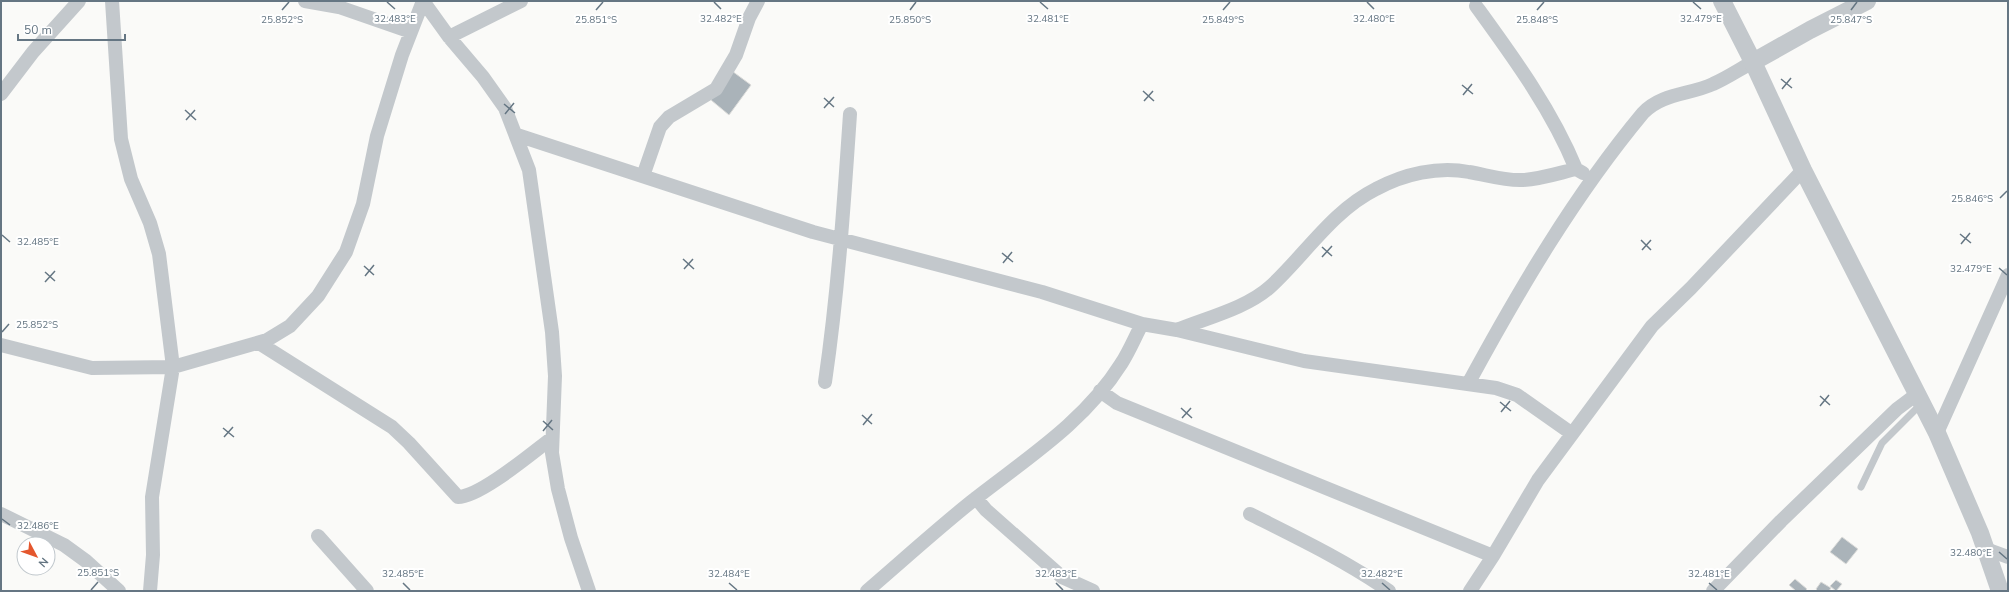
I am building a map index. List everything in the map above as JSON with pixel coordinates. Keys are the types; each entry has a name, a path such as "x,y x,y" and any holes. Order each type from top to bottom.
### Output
{"street":[{"path":"1,94 33,52 79,1"},
{"path":"112,1 121,139 132,179 150,223 159,254 173,367 152,497 153,555 150,591"},
{"path":"305,1 358,13 411,32"},
{"path":"1,345 92,368 173,367 259,343 273,337 294,321 318,296 346,252 363,204 377,136 402,55 423,1 449,37 483,77 505,108 517,135 529,170 552,332 554,376 552,438 558,489 571,538 589,591"},
{"path":"449,37 521,1"},
{"path":"643,176 660,127 669,117 716,89 736,55 749,18 758,1"},
{"path":"1722,1 1753,62 1803,170 1888,333 1937,433 1986,549 2000,591"},
{"path":"1468,384 1537,265 1592,178 1624,135 1651,105 1660,100 1712,84 1810,30 1867,1"},
{"path":"1476,6 1520,68 1547,113 1576,169 1592,178"},
{"path":"825,382 833,327 842,240 850,114"},
{"path":"517,135 813,232 1042,292 1142,324 1177,330 1304,361 1489,387 1517,395 1571,433"},
{"path":"1177,330 1249,301 1269,288 1322,232 1350,206 1376,189 1414,174 1440,170 1468,171 1504,179 1522,180 1539,178 1576,169"},
{"path":"1470,591 1493,556 1538,480 1571,433 1652,326 1691,288 1803,170"},
{"path":"1937,433 2008,275"},
{"path":"867,591 976,498 1028,460 1067,426 1100,391 1121,365 1142,324"},
{"path":"259,343 392,427 409,443 458,497 466,497 478,490 522,461 552,438"},
{"path":"1100,391 1117,403 1493,556"},
{"path":"1713,591 1781,521 1897,409 1919,398"},
{"path":"976,498 986,510 1062,577 1092,591"},
{"path":"1,514 64,544 86,561 119,591"},
{"path":"1250,514 1324,551 1367,576 1389,591"},
{"path":"318,536 367,591"},
{"path":"1986,549 2008,557"}],"lane":[{"path":"1861,487 1882,443 1919,398"}],"building":[{"path":"732,71 751,85 729,115 711,100"},
{"path":"1842,537 1858,549 1846,564 1830,552"},
{"path":"1795,579 1807,589 1805,591 1796,591 1789,585"},
{"path":"1836,580 1842,584 1836,591 1830,586"},
{"path":"1821,582 1831,588 1829,591 1818,591 1816,589"}]}
